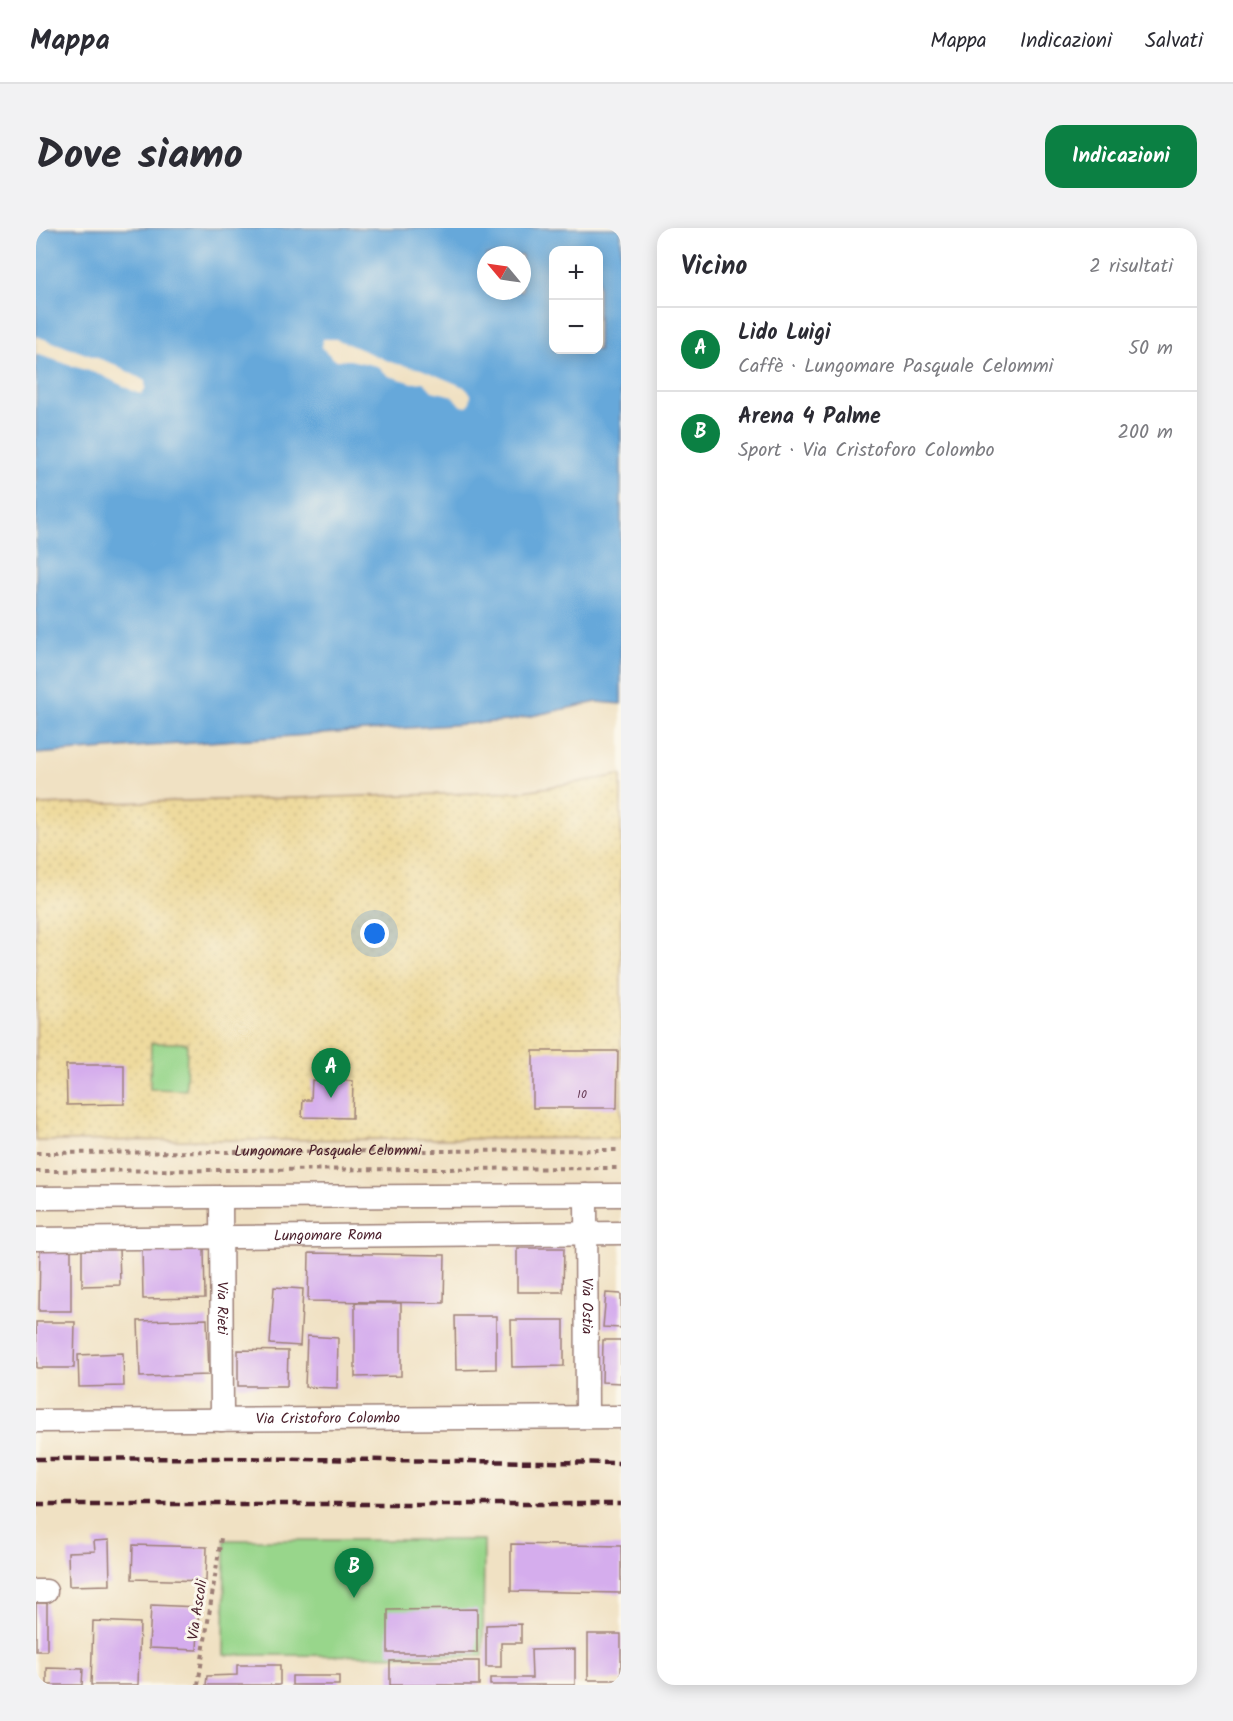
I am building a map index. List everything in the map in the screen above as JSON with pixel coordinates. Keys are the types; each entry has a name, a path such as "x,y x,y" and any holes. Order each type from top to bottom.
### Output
{"street":[{"name":"Via Ostia","path":"586,1195 587,1417"},
{"path":"36,1198 621,1195"},
{"name":"Via Rieti","path":"221,1197 219,1238 222,1420"},
{"name":"Lungomare Roma","path":"36,1239 621,1233"},
{"name":"Via Cristoforo Colombo","path":"36,1421 621,1417"}],"path":[{"name":"Lungomare Pasquale Celommi","path":"36,1153 621,1150"},
{"name":"Lungomare Pasquale Celommi","path":"36,1171 621,1168"},
{"name":"Via Ascoli","path":"198,1685 221,1538"}],"sand":[{"path":"621,775 621,1138 36,1141 36,805 519,792"}],"green space":[{"path":"151,1043 187,1043 186,1090 150,1089"},
{"path":"225,1540 484,1540 483,1656 224,1655"}],"water":[{"path":"36,228 621,228 621,704 597,702 508,721 36,754"}],"pier":[{"path":"36,336 114,364 145,381 145,389 142,394 137,393 101,375 36,354"},
{"path":"323,339 336,339 393,363 421,369 464,387 471,394 470,403 467,407 462,406 450,395 432,391 424,382 413,383 389,376 377,366 350,360 335,360 322,348"}],"building":[{"path":"533,1051 618,1051 617,1108 533,1108"},
{"path":"66,1065 124,1065 124,1104 67,1105"},
{"path":"312,1080 353,1081 352,1118 302,1117 303,1100 311,1100"},
{"path":"40,1247 71,1247 71,1311 39,1311"},
{"path":"119,1248 120,1285 82,1286 82,1249"},
{"path":"204,1248 205,1298 143,1299 142,1249"},
{"path":"517,1248 564,1248 563,1292 517,1292"},
{"path":"309,1253 445,1255 444,1303 308,1301"},
{"path":"274,1287 303,1289 300,1346 270,1344"},
{"path":"606,1293 621,1294 621,1328 603,1327"},
{"path":"355,1303 401,1303 401,1376 355,1377"},
{"path":"455,1316 496,1316 496,1369 456,1370"},
{"path":"207,1319 209,1375 140,1377 138,1321"},
{"path":"511,1320 564,1320 564,1366 512,1367"},
{"path":"36,1322 75,1322 74,1368 37,1368"},
{"path":"307,1336 338,1338 337,1388 305,1387"},
{"path":"603,1340 621,1340 621,1383 602,1382"},
{"path":"238,1350 288,1351 287,1386 238,1386"},
{"path":"123,1353 124,1386 79,1387 78,1355"},
{"path":"109,1540 110,1585 69,1586 68,1552 95,1551 94,1541"},
{"path":"511,1544 621,1546 621,1593 511,1591"},
{"path":"133,1545 207,1547 206,1581 132,1579"},
{"path":"36,1603 47,1603 47,1651 36,1651"},
{"path":"151,1605 199,1607 197,1650 149,1648"},
{"path":"477,1609 477,1653 388,1653 388,1610"},
{"path":"93,1621 140,1623 138,1685 91,1685"},
{"path":"521,1624 521,1643 501,1643 501,1667 486,1667 486,1625"},
{"path":"588,1634 621,1634 621,1680 588,1680"},
{"path":"575,1649 575,1685 490,1685 490,1678 532,1678 531,1650"},
{"path":"390,1661 479,1661 479,1685 390,1685"},
{"path":"237,1665 280,1665 280,1685 206,1685 207,1676 237,1675"},
{"path":"47,1668 83,1669 82,1685 47,1685"},
{"path":"292,1676 339,1676 339,1685 292,1685"}],"railway":[{"path":"36,1459 226,1458 621,1463"},
{"path":"36,1504 621,1504"}],"place":[{"name":"Lido Luigi","path":"331,1098"},
{"name":"Arena 4 Palme","path":"354,1598"}]}
